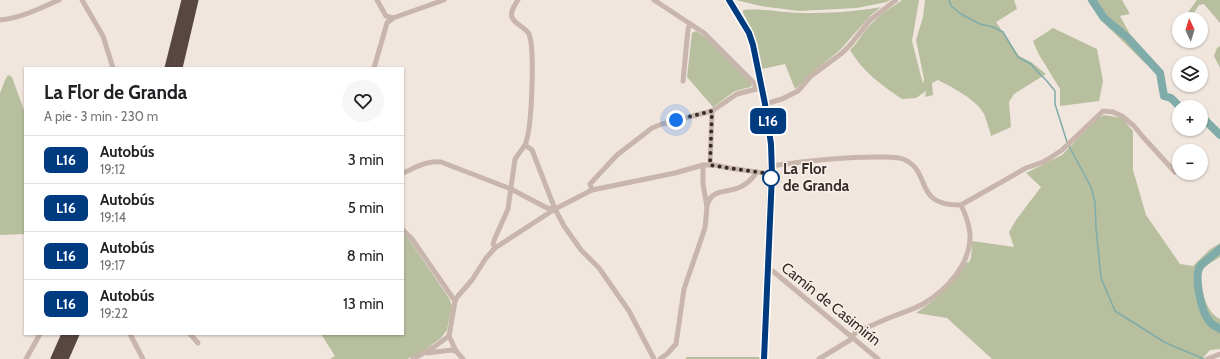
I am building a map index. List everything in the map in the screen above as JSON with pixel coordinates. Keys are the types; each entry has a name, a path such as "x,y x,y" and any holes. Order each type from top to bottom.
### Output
{"highway":[{"path":"169,67 186,0"},
{"path":"178,67 194,0"},
{"path":"55,359 66,335"},
{"path":"64,359 75,335"}],"street":[{"path":"0,20 29,14 59,0"},
{"path":"82,0 103,36 113,67"},
{"path":"376,0 386,16 393,18"},
{"path":"374,67 387,23 393,18 444,0"},
{"path":"495,248 493,244 494,238 508,210 515,158 526,145 531,117 531,44 528,34 523,27 513,20 511,13 518,0"},
{"path":"654,0 704,33 758,88"},
{"path":"730,0 749,33 753,45 758,88 765,104 771,144 771,190 764,359"},
{"path":"765,104 782,100 798,91 810,78 842,53 870,20 896,0"},
{"path":"683,81 688,29 690,24"},
{"path":"592,190 590,184 617,155 645,132 662,124 712,111 737,94 758,88"},
{"path":"710,165 712,111"},
{"path":"463,359 456,350 449,336 455,301 472,280 486,258 495,248 555,209 592,190 675,173 703,165 763,172 845,157 897,157 909,162 916,168 920,174 926,191 934,199 946,204 961,204 1026,168 1043,162 1065,148 1103,111 1113,112 1122,116 1134,126 1172,169"},
{"path":"526,145 532,150 555,209 570,235 581,250 599,268 629,311 654,359"},
{"path":"404,173 426,163 436,162 456,167 511,189 547,208 555,209"},
{"path":"703,165 703,184 707,207"},
{"path":"660,359 676,344 684,289 705,228 708,202 712,196 720,192 739,188 751,180 757,172"},
{"path":"763,172 771,190"},
{"path":"820,359 850,340 856,333 922,304 943,290 957,274 966,255 970,239 961,204"},
{"path":"404,231 434,269 455,301"},
{"name":"Camín de Casimirín","path":"768,269 774,272 878,359"},
{"path":"26,359 39,335"},
{"path":"131,335 143,359"},
{"path":"191,335 198,343"},
{"path":"412,359 424,353 449,336"},
{"path":"424,353 456,350"},
{"path":"1207,359 1220,354"}],"green space":[{"path":"736,0 890,0 887,2 857,8 799,11 761,6"},
{"path":"902,0 919,0 912,41 923,84 924,79 916,40 923,17 925,0 1014,0 1017,9 996,22 1019,56 1031,62 1046,74 1014,94 1009,102 1011,127 991,136 981,109 964,94 950,86 938,80 932,83 933,95 925,97 926,91 916,98 902,99 887,89 860,65 850,50 874,21"},
{"path":"1089,0 1122,0 1130,14 1120,16 1147,65 1106,25"},
{"path":"1197,0 1220,0 1220,23 1204,4 1199,5 1194,12 1188,12"},
{"path":"881,7 871,15 840,50 795,89 785,64 762,69 755,36 743,13 743,10 765,10 812,13 861,10"},
{"path":"1053,28 1097,49 1103,81 1099,101 1060,106 1060,89 1038,53 1033,41"},
{"path":"696,31 705,37 752,84 751,87 735,91 713,107 687,77 692,33"},
{"path":"1220,46 1220,68 1214,56 1217,48"},
{"path":"8,75 12,77 24,110 24,234 0,235 0,93"},
{"path":"1104,115 1122,118 1133,131 1133,170 1146,215 1180,264 1193,266 1209,250 1220,243 1220,257 1202,270 1201,282 1206,303 1212,312 1220,319 1220,349 1210,350 1202,359 992,359 947,318 916,313 935,299 965,263 969,262 971,258 972,241 1014,247 1009,232 1016,220 1041,187 1026,173 1062,155 1095,120"},
{"path":"404,233 449,298 452,306 447,330 441,338 419,354 407,359 330,359 335,356 322,335 404,335"},
{"path":"686,357 760,357 760,359 686,359"}],"waterway":[{"path":"949,0 951,6 961,14 980,24 993,27 1003,32 1018,57 1031,64 1046,80 1055,91 1055,104 1067,142"},
{"path":"1092,0 1104,18 1128,38 1160,73 1164,96 1173,100"},
{"path":"1208,123 1220,135"},
{"path":"1069,146 1091,187 1095,202 1101,278 1115,311 1166,343 1204,359"},
{"path":"1220,249 1201,265 1198,277 1199,294 1204,310 1211,323 1220,329"}],"bus line":[{"name":"L16","path":"729,0 749,33 753,45 765,104 771,144 772,174 764,359"}],"place":[{"name":"La Flor de Granda","path":"771,178"}],"route":[{"path":"676,120 712,111 710,165 772,174 771,178"}]}
